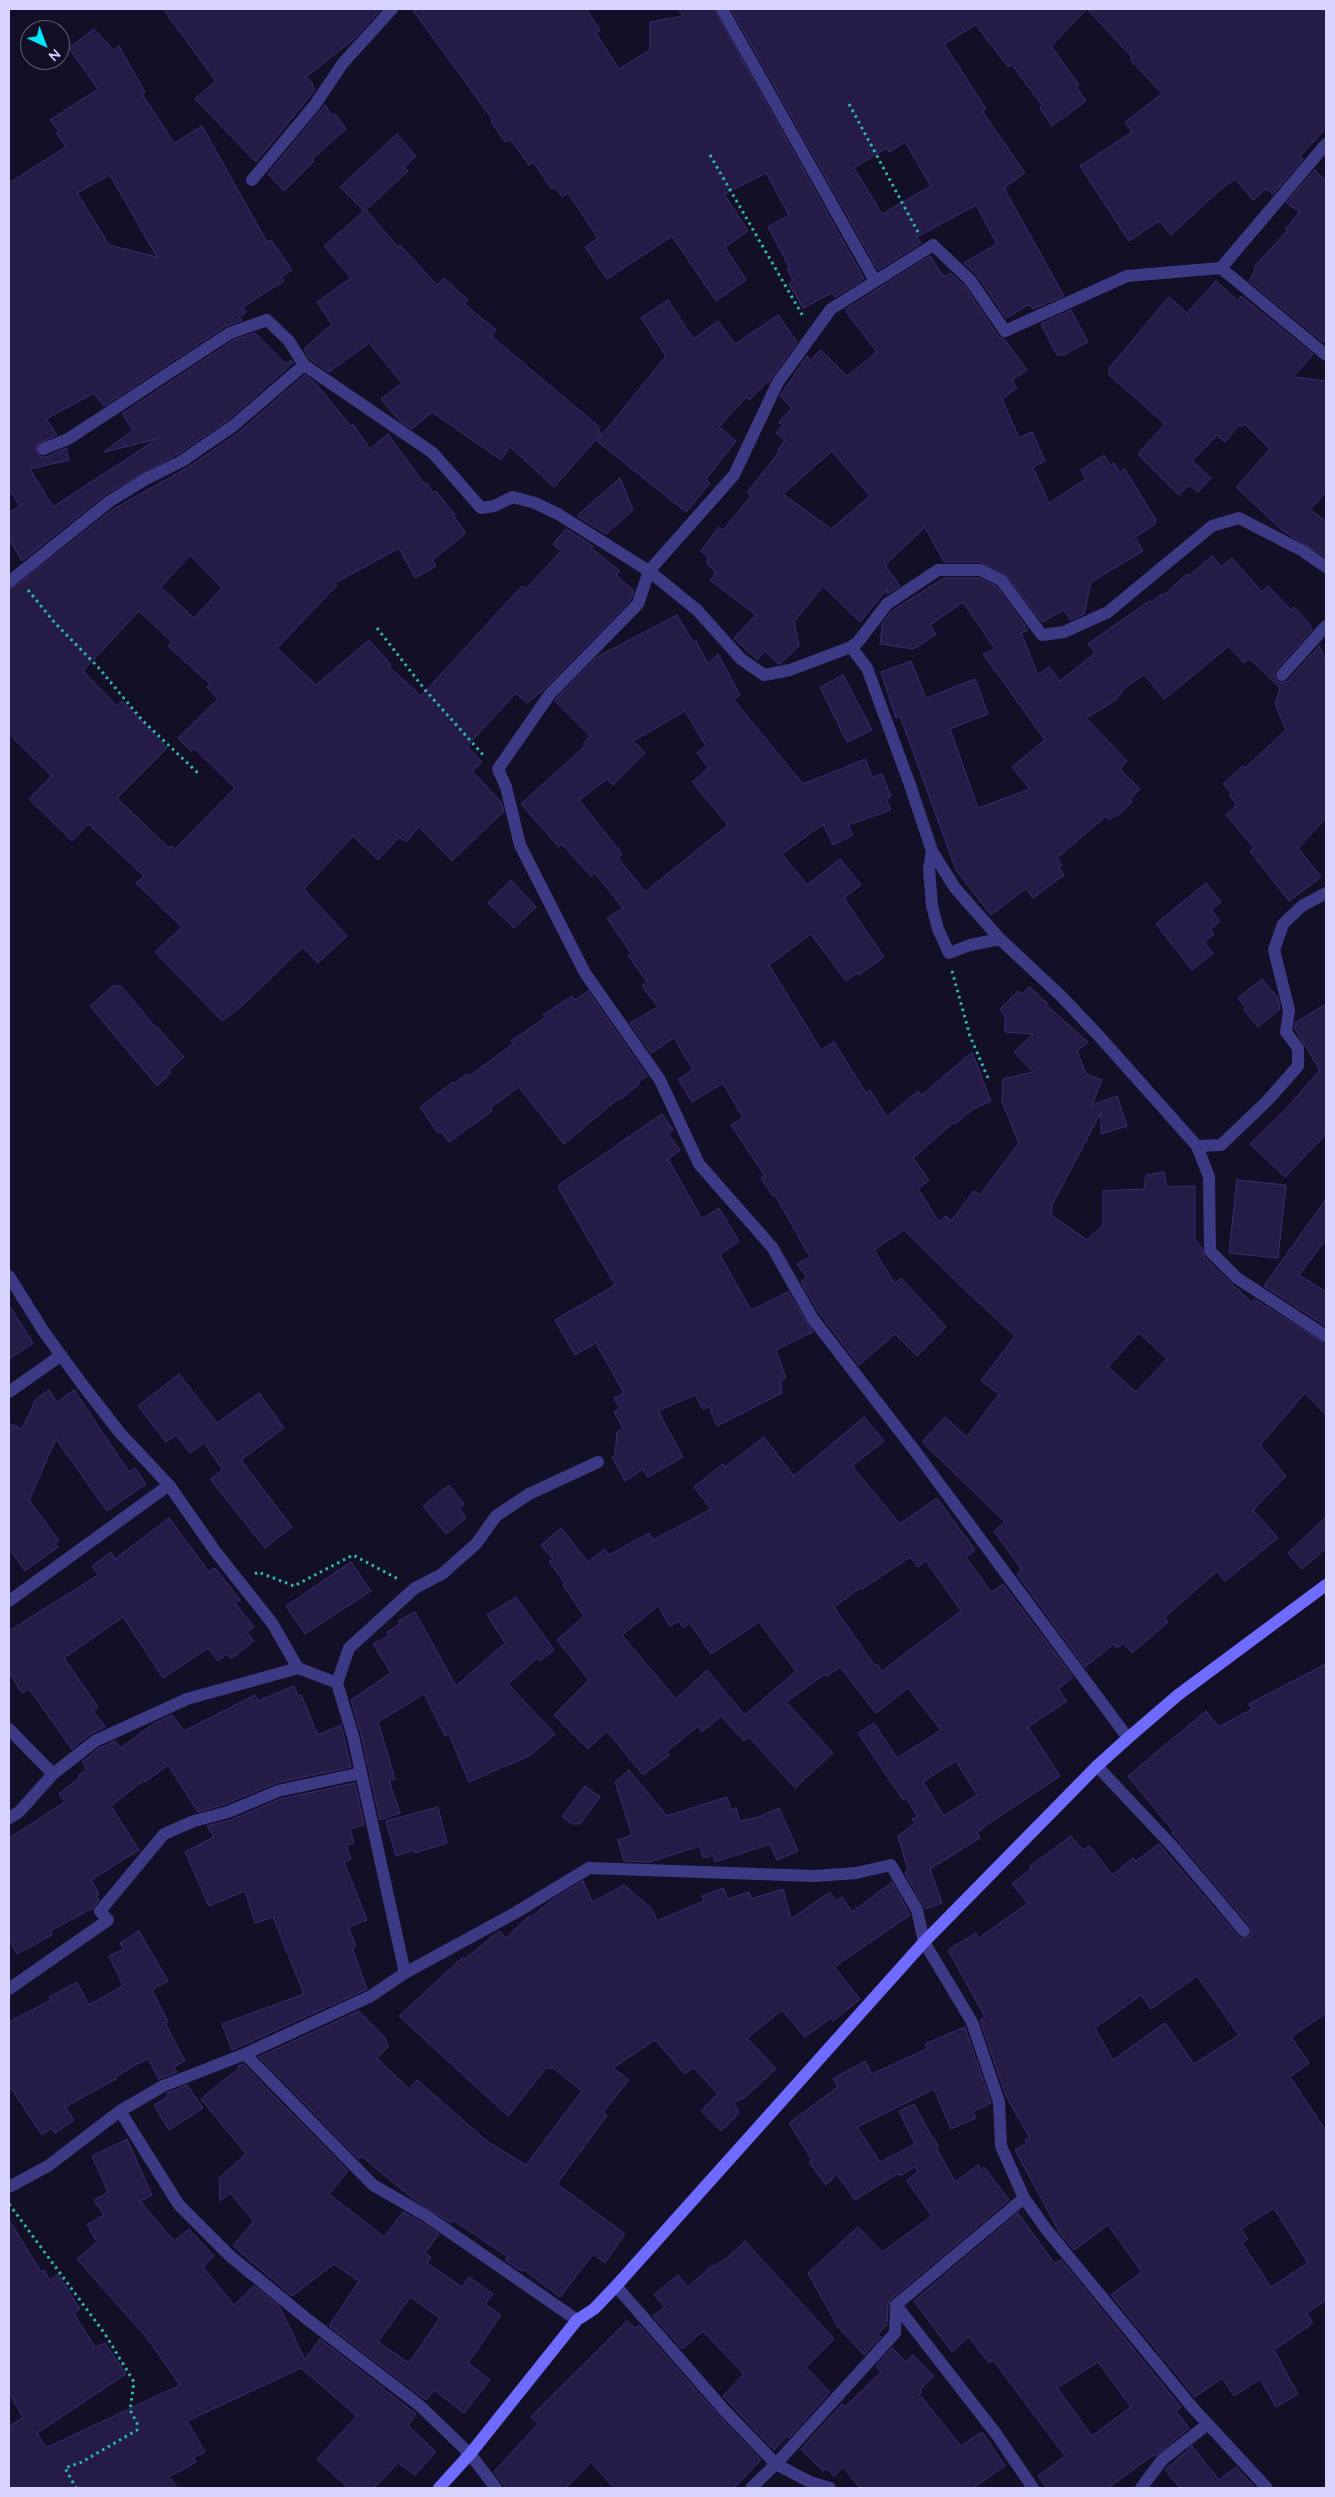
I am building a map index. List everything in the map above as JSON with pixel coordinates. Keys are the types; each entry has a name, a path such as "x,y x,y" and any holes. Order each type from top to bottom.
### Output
{"street":[{"path":"252,180 314,106 343,63 392,9"},
{"path":"722,9 875,281"},
{"path":"1221,268 1326,144"},
{"path":"1128,1738 915,1452 813,1319 772,1247 699,1164 660,1080 586,973 520,845 506,788 498,769 550,694 638,604 649,571 734,475 778,382 831,309 933,245 970,280 1005,331 1127,276 1221,268 1326,355"},
{"path":"42,449 68,439 230,333 266,320 289,341 304,365 433,454 481,508 494,506 513,497 535,503 558,514 649,571 697,610 740,659 764,675 790,670 850,647 858,642 887,604 938,570 980,570 1001,580 1042,635 1064,632 1108,612 1212,526 1239,518 1303,552 1326,567"},
{"path":"13,579 110,501 146,479 182,461 233,426 304,365"},
{"path":"1282,675 1326,626"},
{"path":"850,647 867,668 932,851 955,888 1000,939 1061,996 1198,1146 1209,1177 1210,1251 1237,1278 1326,1336"},
{"path":"932,851 929,869 932,906 938,929 949,953 1000,939"},
{"path":"1198,1146 1221,1145 1268,1100 1298,1066 1298,1048 1286,1032 1289,1010 1274,950 1284,924 1302,906 1326,894"},
{"path":"9,1276 60,1356 120,1433 169,1485 238,1580 272,1623 298,1668"},
{"path":"9,1392 60,1356"},
{"path":"405,1973 361,1773 337,1683 349,1648 415,1588 442,1574 476,1544 496,1516 529,1494 598,1462"},
{"path":"9,1601 169,1485"},
{"path":"439,2488 470,2454 577,2320 594,2309 616,2286 924,1942 1097,1766 1128,1738 1178,1695 1326,1584"},
{"path":"9,1818 19,1812 53,1774 95,1741 187,1699 298,1668 337,1683"},
{"path":"9,1729 53,1774"},
{"path":"1097,1766 1174,1848 1244,1931"},
{"path":"9,1989 108,1920 100,1911 164,1834 194,1821 228,1812 278,1791 361,1773"},
{"path":"9,2187 48,2166 120,2111 162,2086 245,2054 371,1996 405,1973 515,1913 589,1868 815,1876 856,1873 891,1865 917,1910 924,1942 972,2022 999,2102 1001,2146 1024,2198 1046,2229 1208,2424 1267,2488"},
{"path":"245,2054 373,2185 425,2215 577,2320"},
{"path":"120,2111 179,2205 230,2256 307,2319 419,2405 470,2454 496,2488"},
{"path":"751,2488 776,2464 895,2333 896,2305 1024,2198"},
{"path":"616,2286 725,2410 776,2464 810,2482 830,2488"},
{"path":"896,2305 997,2435 1033,2488"},
{"path":"1141,2488 1163,2459 1208,2424"}],"path":[{"path":"850,104 920,235 933,245"},
{"path":"710,155 813,333"},
{"path":"13,579 98,667 142,720 200,776"},
{"path":"377,628 426,691 481,753 498,769"},
{"path":"949,953 955,987 970,1036 988,1078"},
{"path":"238,1580 258,1572 294,1586 353,1555 415,1588"},
{"path":"9,2203 105,2334 134,2382 130,2410 137,2423 137,2430 82,2462 65,2468 76,2488"}],"building":[{"path":"163,9 381,9 355,38 306,77 313,84 315,90 256,162 195,99 216,81"},
{"path":"412,9 586,9 600,30 596,33 619,69 650,50 650,22 683,16 678,9 714,9 864,279 835,297 832,293 803,308 789,284 793,280 787,269 790,268 768,227 789,215 766,173 724,194 748,231 725,247 746,280 716,301 672,236 607,279 585,247 598,238 568,193 562,197 555,187 552,189 533,162 529,165 510,139 505,142 491,121 493,120"},
{"path":"731,9 1087,9 1051,46 1079,85 1076,87 1086,101 1052,126 1040,108 1042,105 1012,65 1008,67 976,25 944,44 986,109 982,111 1025,173 1004,188 1064,296 1033,309 1028,305 1006,318 977,275 964,263 997,244 976,205 917,237 921,243 878,270","holes":["905,142 931,186 882,214 854,168 887,148 889,152"]},
{"path":"1087,9 1326,9 1326,128 1300,156 1303,159 1273,194 1266,189 1253,200 1235,179 1221,189 1171,235 1159,221 1129,241 1080,166 1132,132 1125,122 1162,94 1130,59 1132,57"},
{"path":"94,29 113,50 119,46 145,92 142,94 174,143 202,126 267,242 271,240 292,270 281,277 284,281 243,307 246,312 239,317 242,320 226,326 104,406 94,393 46,419 57,435 37,444 36,452 41,457 46,457 66,448 69,460 30,469 53,507 157,439 104,452 133,430 122,414 234,340 255,333 286,364 291,360 293,363 228,420 178,454 106,494 22,561 9,539 9,513 20,506 9,489 9,183 66,147 56,133 59,131 50,120 98,89 70,49 70,47","holes":["110,175 157,257 109,245 77,193"]},
{"path":"325,105 332,116 335,114 346,129 312,159 314,161 284,191 268,174"},
{"path":"397,134 416,156 404,167 408,171 366,210 398,247 400,245 437,285 444,278 468,300 464,304 496,330 491,336 597,425 601,434 554,487 510,447 501,460 432,412 412,429 400,421 381,399 402,383 369,343 329,372 310,359 304,349 332,324 317,302 351,278 324,246 364,211 340,187"},
{"path":"1315,170 1326,181 1326,339 1323,342 1249,281 1255,270 1254,267 1287,231 1285,229 1300,212 1286,203"},
{"path":"930,256 944,277 950,273 964,285 998,336 1004,339 1027,370 1012,380 1017,388 1002,399 1019,438 1032,432 1045,461 1033,467 1049,503 1086,479 1081,470 1104,455 1110,465 1114,463 1120,473 1124,468 1156,520 1154,525 1135,537 1143,551 1091,582 1084,614 1071,620 1064,610 1042,622 1004,573 980,562 944,562 925,527 885,565 900,586 887,594 888,588 860,622 823,586 794,622 799,646 781,663 778,664 765,651 757,660 734,638 756,615 710,580 716,573 706,562 709,558 701,551 719,527 723,530 751,496 747,493 779,452 778,450 785,440 776,433 783,425 779,422 792,408 780,396 807,356 810,361 821,350 847,376 877,352 845,310","holes":["832,451 870,496 831,529 783,494"]},
{"path":"1216,281 1238,301 1241,296 1313,354 1293,377 1326,381 1326,492 1310,510 1326,521 1326,557 1283,531 1236,487 1270,449 1245,424 1241,427 1239,425 1225,442 1217,435 1192,461 1211,478 1198,492 1189,485 1179,495 1138,454 1165,424 1109,375 1109,368 1169,297 1187,313"},
{"path":"668,300 692,337 695,338 718,321 735,344 778,315 797,342 768,383 749,400 746,397 719,427 736,441 706,479 710,483 686,512 597,441 666,356 641,318"},
{"path":"1071,310 1088,342 1064,355 1057,355 1041,324"},
{"path":"305,375 315,383 351,426 353,424 370,449 388,434 425,485 427,483 433,493 436,491 455,515 465,532 464,535 432,560 436,566 415,578 399,548 335,583 337,585 277,648 316,685 369,640 391,665 389,667 421,696 522,586 526,589 561,551 553,544 566,529 593,546 591,548 620,571 616,575 634,591 631,600 544,689 527,703 516,693 467,746 482,762 472,771 501,802 504,811 452,861 419,827 406,842 399,837 378,860 353,836 304,889 347,936 318,963 303,947 243,1005 222,1021 155,952 182,927 136,883 144,876 88,824 72,841 29,799 52,776 9,734 9,591 115,508 187,468 238,433","holes":["190,555 222,588 194,618 161,587","139,611 172,642 168,646 210,684 207,687 218,699 178,738 191,751 194,748 235,788 175,849 172,846 169,848 117,798 167,748 122,701 117,706 83,671"]},
{"path":"620,478 633,510 606,534 577,516"},
{"path":"1212,556 1221,567 1232,558 1262,592 1268,586 1291,610 1294,607 1309,623 1312,630 1276,670 1274,674 1276,681 1281,683 1288,681 1319,646 1326,661 1326,818 1298,848 1321,877 1289,901 1250,851 1254,848 1226,815 1237,805 1229,795 1232,793 1223,784 1243,766 1245,768 1286,730 1275,704 1280,688 1250,659 1244,663 1229,646 1164,699 1144,674 1125,688 1116,700 1086,718 1127,761 1120,769 1140,789 1129,800 1132,802 1116,817 1115,815 1109,820 1106,816 1057,858 1062,865 1059,868 1064,875 1033,898 1026,888 991,915 956,870 900,716 896,718 881,672 911,661 926,698 975,679 988,714 950,729 978,808 1030,789 1012,767 1045,740 983,654 995,649 963,602 930,625 936,634 914,649 880,644 883,622 893,610 944,578 978,578 996,586 1028,630 1021,633 1038,675 1049,667 1060,681 1095,653 1088,644 1149,601 1152,602 1162,594 1163,596 1187,574 1189,576"},
{"path":"677,615 693,642 696,641 708,664 718,654 740,695 733,699 803,784 865,759 872,777 882,774 891,797 886,799 891,810 848,825 853,835 833,845 823,824 782,854 807,885 840,859 861,885 844,898 884,957 859,975 857,973 846,981 811,934 769,965 821,1050 834,1042 866,1093 870,1090 887,1117 918,1091 922,1095 972,1052 991,1101 973,1109 955,1124 954,1122 913,1158 929,1180 918,1189 939,1222 946,1216 951,1221 974,1191 980,1195 1019,1143 1002,1102 1003,1079 1033,1072 1014,1052 1033,1034 1005,1032 1005,1016 1000,1009 1018,991 1022,994 1030,987 1047,1003 1046,1005 1088,1042 1077,1051 1086,1074 1102,1080 1092,1105 1117,1096 1127,1126 1101,1134 1101,1112 1051,1207 1053,1209 1050,1214 1087,1240 1103,1225 1103,1191 1144,1189 1146,1175 1164,1172 1167,1187 1195,1186 1195,1240 1202,1248 1204,1257 1252,1303 1254,1299 1326,1344 1326,1415 1305,1393 1260,1445 1286,1476 1253,1510 1278,1538 1225,1581 1217,1571 1164,1618 1168,1622 1132,1653 1123,1643 1117,1648 1114,1644 1085,1667 1017,1574 1022,1570 994,1531 1005,1522 922,1442 945,1417 967,1437 999,1394 981,1381 1015,1336 904,1230 874,1250 895,1284 901,1278 946,1327 917,1356 895,1334 859,1365 820,1314 801,1282 807,1278 797,1264 810,1257 775,1195 773,1196 761,1178 765,1176 731,1125 743,1118 723,1083 692,1102 678,1079 693,1070 674,1038 651,1053 630,1023 658,1007 642,986 647,982 628,955 631,953 607,918 623,908 595,873 591,876 562,844 559,847 521,804 585,746 583,744 590,736 555,701 597,657","holes":["685,711 706,746 697,753 709,768 692,782 728,825 645,892 618,858 622,854 579,800 607,779 613,785 645,753 633,741","1139,1333 1167,1359 1136,1392 1108,1367"]},
{"path":"843,675 872,730 847,742 820,687"},
{"path":"511,880 536,907 514,928 488,903"},
{"path":"1206,883 1221,902 1211,910 1220,921 1210,930 1214,934 1204,942 1213,953 1192,970 1156,924"},
{"path":"1262,979 1278,998 1280,1009 1258,1027 1244,1010 1246,1008 1238,998"},
{"path":"113,986 121,986 156,1028 184,1057 169,1070 171,1073 157,1086 90,1006"},
{"path":"588,991 647,1076 638,1082 639,1084 620,1100 619,1098 564,1144 519,1087 490,1108 492,1111 449,1142 441,1131 438,1133 420,1107 453,1082 455,1083 467,1074 468,1077 513,1044 511,1041 545,1018 543,1015 572,996 575,1000"},
{"path":"1326,1004 1326,1134 1285,1177 1250,1144 1283,1112 1320,1070 1295,1029 1295,1023"},
{"path":"662,1114 673,1130 668,1134 680,1150 668,1159 702,1219 719,1208 739,1241 720,1255 751,1310 788,1292 813,1332 776,1350 786,1378 780,1381 782,1393 717,1426 709,1407 703,1409 695,1395 658,1411 683,1457 648,1477 643,1469 625,1481 612,1457 615,1455 617,1432 623,1428 614,1412 620,1408 614,1398 624,1393 596,1343 575,1355 555,1320 615,1285 559,1189 559,1185"},
{"path":"1237,1180 1286,1185 1278,1258 1229,1253"},
{"path":"1326,1199 1326,1239 1299,1275 1326,1292 1326,1326 1264,1286"},
{"path":"9,1305 33,1343 9,1359"},
{"path":"179,1374 217,1423 259,1393 284,1428 241,1460 292,1527 265,1548 210,1479 223,1470 204,1443 190,1453 176,1435 166,1442 138,1406"},
{"path":"49,1390 57,1402 74,1390 129,1472 135,1468 146,1484 107,1511 56,1439 29,1500 59,1541 55,1544 58,1547 25,1571 9,1548 9,1423 22,1429 36,1399"},
{"path":"864,1417 884,1441 852,1466 900,1524 937,1498 975,1550 966,1557 991,1592 1003,1584 1073,1677 1058,1689 1067,1701 1028,1727 1060,1776 988,1824 977,1833 980,1838 930,1869 942,1903 925,1909 905,1873 908,1870 898,1836 915,1823 912,1819 918,1817 906,1798 903,1800 858,1733 874,1723 897,1758 941,1730 908,1688 876,1713 840,1667 827,1676 825,1674 786,1702 833,1753 795,1788 749,1737 744,1741 721,1716 702,1732 698,1726 666,1752 669,1755 643,1775 607,1731 588,1749 554,1715 589,1680 557,1640 584,1616 563,1585 565,1583 549,1562 553,1559 541,1545 561,1528 588,1562 605,1549 609,1555 649,1533 653,1540 711,1509 694,1487 723,1464 725,1467 764,1437 794,1476","holes":["910,1557 918,1567 926,1561 961,1611 882,1671 877,1664 875,1666 834,1607 860,1588 862,1589","658,1606 670,1626 679,1621 683,1628 690,1623 711,1654 759,1622 796,1671 745,1715 707,1670 676,1699 622,1635","956,1761 977,1795 944,1816 923,1782"]},
{"path":"449,1485 464,1504 459,1508 466,1518 446,1534 423,1506"},
{"path":"1326,1517 1326,1548 1302,1569 1288,1553"},
{"path":"169,1518 209,1572 215,1568 240,1600 235,1603 254,1627 247,1632 254,1641 231,1659 227,1654 218,1661 208,1648 163,1678 123,1617 64,1658 98,1707 93,1711 105,1727 90,1734 72,1749 29,1689 22,1693 9,1672 9,1631 98,1575 92,1566 111,1552 115,1559"},
{"path":"351,1562 371,1591 305,1634 286,1606"},
{"path":"516,1597 554,1650 539,1661 537,1658 508,1684 555,1734 531,1755 469,1782 449,1734 445,1736 424,1694 378,1722 395,1779 389,1781 400,1813 380,1820 361,1734 351,1700 391,1673 373,1644 389,1636 387,1632 400,1624 398,1621 415,1612 456,1686 505,1643 487,1615"},
{"path":"1326,1664 1326,2013 1291,2037 1309,2063 1290,2077 1326,2131 1326,2300 1307,2313 1313,2323 1274,2350 1298,2394 1276,2407 1260,2379 1234,2396 1222,2378 1195,2397 1111,2295 1142,2272 1108,2225 1074,2250 1061,2235 1015,2150 1027,2143 1025,2140 1030,2138 1006,2096 980,2020 985,2017 948,1950 976,1933 979,1938 1028,1903 1012,1884 1032,1868 1030,1866 1071,1836 1083,1850 1089,1846 1112,1875 1133,1858 1136,1861 1159,1844 1238,1936 1242,1939 1249,1937 1252,1933 1250,1926 1172,1833 1174,1832 1128,1776 1206,1711 1219,1727 1252,1709 1249,1704","holes":["1197,1976 1239,2035 1194,2064 1165,2023 1113,2060 1095,2028 1141,1995 1151,2009","1274,2208 1308,2263 1271,2287 1242,2243 1248,2239 1241,2229"]},
{"path":"294,1686 298,1696 301,1695 318,1735 341,1725 351,1767 276,1783 225,1804 198,1812 168,1765 145,1782 144,1780 111,1806 139,1850 91,1880 99,1894 96,1896 99,1900 93,1908 50,1931 52,1935 17,1954 9,1939 9,1838 65,1802 59,1794 87,1769 82,1762 99,1748 115,1741 121,1748 153,1724 172,1715 184,1731 255,1695 258,1701"},
{"path":"629,1770 667,1816 727,1797 731,1810 736,1808 740,1821 759,1817 779,1808 798,1851 777,1860 770,1844 715,1862 713,1855 703,1858 700,1846 649,1862 624,1861 618,1840 632,1835 615,1782"},
{"path":"355,1783 364,1825 350,1829 354,1843 346,1845 351,1859 344,1862 367,1920 348,1927 356,1946 352,1948 367,1989 232,2050 222,2024 304,1994 273,1917 255,1923 245,1891 209,1906 185,1852 214,1837 207,1826 231,1820 280,1799"},
{"path":"585,1786 600,1797 580,1824 572,1824 562,1817"},
{"path":"438,1807 447,1843 415,1853 414,1850 396,1856 386,1821"},
{"path":"583,1881 592,1902 624,1885 651,1908 657,1921 704,1901 702,1896 723,1888 728,1899 749,1892 751,1899 783,1889 791,1919 830,1892 836,1901 842,1897 852,1912 892,1882 910,1915 834,1967 860,1999 833,2021 831,2018 805,2037 782,2010 747,2038 776,2069 743,2099 734,2103 739,2113 721,2131 701,2111 718,2094 693,2067 685,2074 655,2040 613,2068 629,2080 603,2112 607,2115 557,2184 625,2234 605,2263 593,2254 560,2297 523,2269 521,2271 505,2260 508,2257 453,2220 451,2223 412,2198 361,2156 359,2159 259,2057 359,2011 385,2038 388,2047 377,2058 409,2089 417,2080 488,2142 526,2165 582,2091 552,2067 550,2069 547,2067 508,2116 399,2016 463,1957 465,1959 499,1931 506,1938 529,1916 531,1917 552,1900"},
{"path":"139,1931 168,1981 152,1990 168,2022 165,2023 185,2061 174,2067 177,2072 159,2079 148,2058 115,2077 116,2079 65,2107 74,2120 55,2133 51,2128 42,2135 9,2085 9,2022 51,2000 49,1997 77,1982 89,2005 121,1987 123,1985 109,1956 124,1949 120,1943"},
{"path":"965,2027 991,2103 973,2112 976,2118 951,2129 934,2089 857,2127 880,2162 915,2144 899,2111 914,2104 938,2145 936,2147 955,2182 978,2165 981,2170 984,2167 1009,2200 891,2299 888,2305 887,2325 878,2334 881,2337 864,2355 838,2327 808,2273 858,2227 882,2252 932,2216 907,2181 918,2171 915,2167 900,2176 899,2173 855,2200 837,2174 826,2185 809,2162 812,2160 789,2123 838,2087 833,2079 865,2061 872,2074 927,2049 925,2044"},
{"path":"243,2064 348,2171 329,2194 384,2237 403,2212 421,2222 439,2234 425,2253 431,2257 427,2263 462,2287 469,2277 493,2294 485,2304 501,2315 468,2363 490,2380 464,2413 434,2390 426,2400 329,2326 359,2281 334,2264 292,2296 233,2246 254,2221 230,2193 220,2201 219,2178 246,2154 201,2099 239,2068 238,2066","holes":["410,2297 440,2318 409,2363 378,2342"]},
{"path":"187,2085 203,2108 169,2130 154,2105 168,2097 167,2093"},
{"path":"127,2139 152,2195 140,2201 174,2241 189,2229 214,2256 203,2267 234,2305 254,2286 279,2306 305,2360 320,2339 416,2414 408,2425 436,2452 415,2475 398,2463 374,2488 348,2488 317,2459 357,2416 301,2368 187,2421 205,2452 193,2458 196,2462 169,2477 178,2488 9,2488 9,2426 23,2418 9,2392 9,2220 41,2272 44,2270 50,2281 58,2274 80,2309 74,2314 95,2347 105,2343 126,2374 37,2433 46,2448 180,2385 147,2338 77,2259 97,2242 87,2225 104,2215 94,2200 108,2192 92,2156"},
{"path":"1018,2213 1054,2263 1061,2260 1181,2407 1176,2411 1189,2428 1154,2457 1153,2455 1108,2488 1047,2488 1038,2476 1065,2456 993,2360 989,2363 969,2337 952,2352 914,2301","holes":["1098,2362 1131,2407 1092,2436 1057,2388"]},
{"path":"745,2241 834,2339 806,2367 830,2392 789,2438 787,2436 774,2450 723,2396 744,2374 703,2331 682,2349 653,2316 665,2307 654,2295 678,2275 688,2287 713,2265 727,2258"},
{"path":"627,2321 635,2328 639,2325 719,2416 761,2460 734,2488 614,2488 591,2462 566,2488 506,2488 494,2472 538,2424 531,2417"},
{"path":"892,2348 906,2362 913,2355 934,2376 920,2390 922,2392 919,2394 961,2446 980,2433 983,2433 1005,2466 973,2488 860,2488 843,2467 834,2476 827,2468 823,2471 801,2449 842,2404 845,2407 881,2372 876,2366"},
{"path":"1192,2446 1219,2480 1236,2467 1255,2488 1180,2488 1165,2470"}]}
